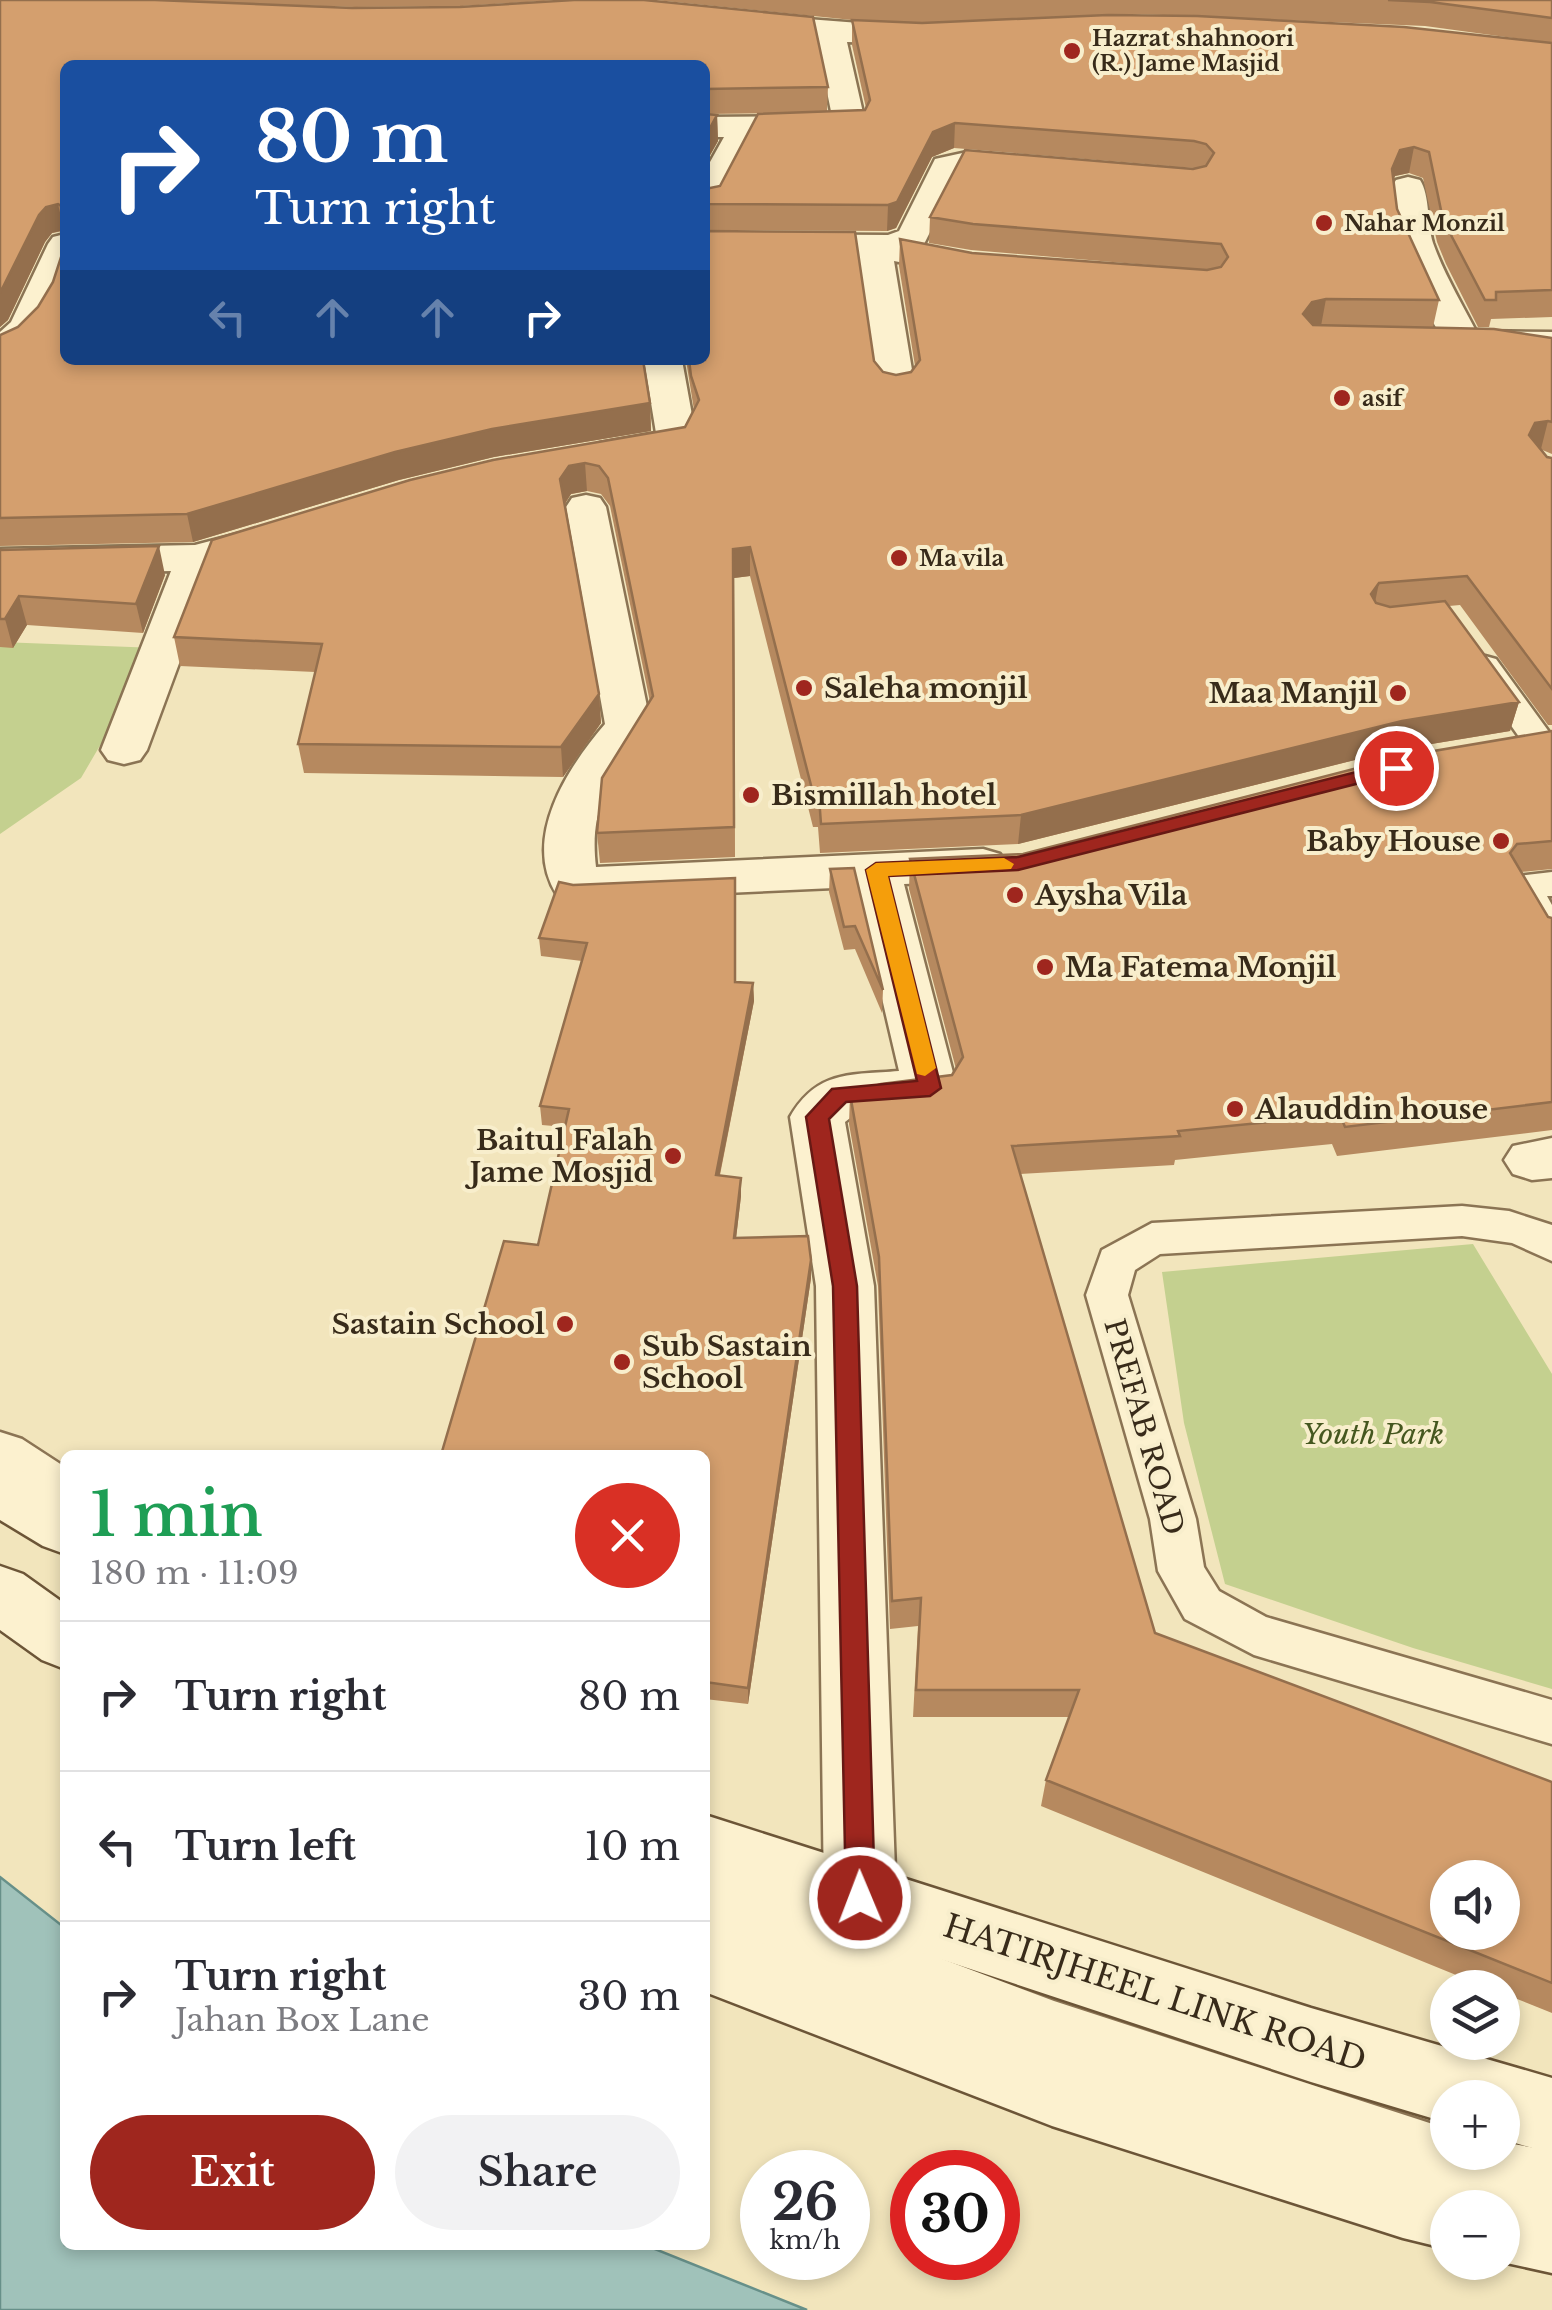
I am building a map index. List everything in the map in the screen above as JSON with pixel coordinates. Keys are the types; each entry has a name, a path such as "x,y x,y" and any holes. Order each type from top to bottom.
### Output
{"street":[{"path":"706,18 896,37 954,34"},
{"path":"710,127 850,126 830,34 825,30"},
{"path":"710,194 744,129"},
{"path":"710,244 904,244 913,238 946,166 967,162 1060,170"},
{"path":"1408,187 1406,207 1445,342 1552,343"},
{"path":"882,245 908,254 1009,268"},
{"path":"882,245 896,388"},
{"path":"0,352 27,327 60,255"},
{"path":"573,458 671,443 676,437 664,365"},
{"path":"586,508 628,726 597,762 574,800 567,842 574,884 1018,864"},
{"path":"0,562 197,558 312,525"},
{"path":"124,750 197,558"},
{"path":"1487,753 1546,743"},
{"path":"860,1898 845,1286 818,1117 840,1095 930,1088 876,870"},
{"path":"0,1457 60,1497"},
{"path":"0,1489 60,1524"},
{"path":"0,1594 60,1636"},
{"name":"HATIRJHEEL LINK ROAD","path":"710,1850 1311,2045 1431,2080"},
{"path":"710,1894 780,1932 1054,2038 1467,2174 1552,2190"},
{"path":"710,1959 1052,2088 1430,2206"},
{"path":"1520,2106 1552,2116"},
{"path":"1520,2226 1552,2234"}],"lane":[{"path":"1471,648 1546,743"},
{"path":"1552,884 1522,885 1552,934"},
{"name":"PREFAB ROAD","path":"1552,1245 1536,1233 1504,1224 1462,1221 1152,1240 1117,1261 1107,1294 1173,1519 1181,1571 1202,1605 1254,1634 1552,1722"}],"green space":[{"path":"0,642 157,648 81,778 0,834"},
{"name":"Youth Park","path":"1473,1244 1552,1374 1552,1689 1413,1648 1225,1584 1184,1423 1162,1272"}],"water":[{"path":"0,1877 60,1924 60,2250 657,2250 807,2310 0,2310"}],"building":[{"path":"0,0 155,0 352,8 644,0 813,17 828,87 710,89 710,60 60,60 60,205 46,207 39,215 0,293"},
{"path":"1388,0 1552,0 1552,18 1430,2"},
{"path":"1108,15 1197,16 1404,27 1552,43 1552,290 1496,292 1496,300 1485,300 1442,215 1429,152 1414,147 1400,150 1392,169 1397,209 1439,300 1326,299 1312,302 1303,314 1313,325 1494,329 1552,338 1552,422 1535,423 1529,435 1552,458 1552,689 1467,576 1379,583 1371,594 1376,603 1390,607 1445,601 1519,702 1402,721 1021,815 821,824 819,797 814,797 750,547 733,549 734,827 597,833 602,778 653,696 608,478 599,466 585,463 569,466 560,479 599,694 561,747 298,744 322,644 174,637 212,540 410,480 493,460 685,427 699,400 690,365 710,365 710,231 855,232 874,361 883,372 896,375 911,372 920,360 900,239 972,253 1207,270 1221,267 1228,257 1221,244 930,217 965,150 1193,169 1206,166 1214,153 1206,144 1194,141 955,123 933,132 897,202 888,205 710,204 710,188 720,186 758,114 865,110 870,100 852,20 922,23"},
{"path":"60,260 60,365 644,365 650,403 492,429 395,452 187,514 0,518 0,335 18,327 38,307"},
{"path":"159,546 136,604 19,596 5,619 0,619 0,550"},
{"path":"1552,731 1552,841 1517,844 1510,853 1552,918 1552,1102 1345,1127 1340,1115 1178,1131 1180,1136 1012,1146 1155,1633 1552,1782 1552,1983 1470,1950 1520,1950 1520,1860 1430,1860 1430,1934 1046,1780 1079,1690 916,1690 921,1598 892,1601 879,1257 850,1094 881,1084 952,1075 963,1057 910,859 1023,854 1404,756"},
{"path":"854,868 883,990 855,926 844,927 830,869"},
{"path":"735,878 735,982 753,983 716,1175 741,1178 734,1238 808,1236 811,1260 748,1688 710,1683 710,1450 442,1450 504,1241 538,1245 569,1109 540,1106 587,943 539,938 559,882 573,885"}],"slow traffic":[{"path":"925,1068 876,870 1004,864"}],"place":[{"name":"Hazrat shahnoori (R.) Jame Masjid","path":"1072,51"},
{"name":"Nahar Monzil","path":"1324,223"},
{"name":"asif","path":"1342,398"},
{"name":"Ma vila","path":"899,558"},
{"name":"Saleha monjil","path":"804,688"},
{"name":"Maa Manjil","path":"1398,693"},
{"name":"Bismillah hotel","path":"751,795"},
{"name":"Baby House","path":"1501,841"},
{"name":"Aysha Vila","path":"1015,895"},
{"name":"Ma Fatema Monjil","path":"1045,967"},
{"name":"Alauddin house","path":"1235,1109"},
{"name":"Baitul Falah Jame Mosjid","path":"673,1156"},
{"name":"Sastain School","path":"565,1324"},
{"name":"Sub Sastain School","path":"622,1362"}],"route":[{"path":"860,1898 845,1286 818,1117 840,1095 930,1088 876,870 1018,864 1396,768"}]}
